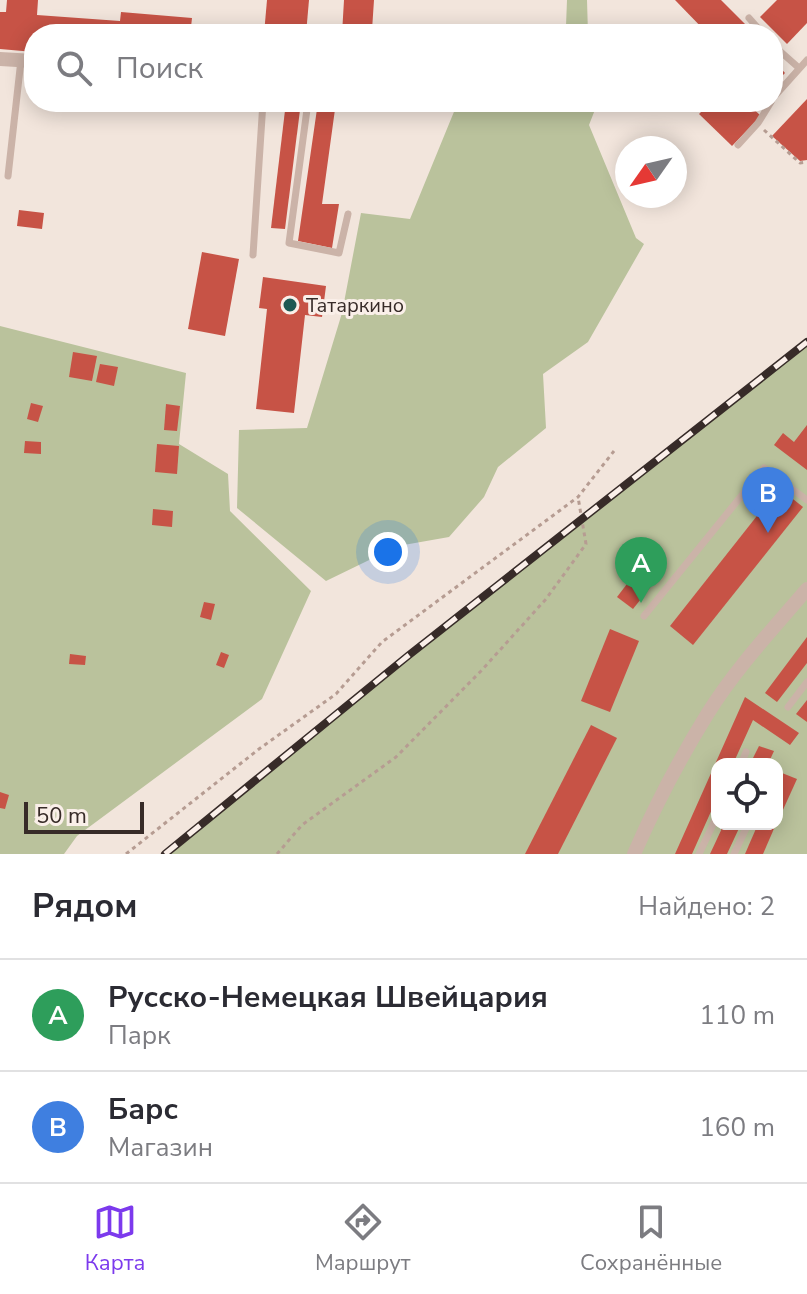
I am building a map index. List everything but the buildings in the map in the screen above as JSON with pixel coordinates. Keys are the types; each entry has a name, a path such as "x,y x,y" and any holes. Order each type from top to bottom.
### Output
{"street":[{"path":"0,59 24,60"},
{"path":"634,854 653,811 708,713 731,680 807,589"}],"lane":[{"path":"749,18 754,24"},
{"path":"783,54 799,68"},
{"path":"783,87 807,60"},
{"path":"8,176 24,83"},
{"path":"253,255 262,112"},
{"path":"307,112 289,243 339,253 348,214"},
{"path":"738,145 765,112"},
{"path":"644,616 764,468 807,500"},
{"path":"788,707 807,682"},
{"path":"744,758 746,752"},
{"path":"699,854 711,829"},
{"path":"734,854 745,830"}],"path":[{"path":"758,123 794,159 800,163 807,162"},
{"path":"126,854 259,749 336,694 382,642 578,497 614,451"},
{"path":"277,854 302,825 396,757 481,671 546,599 586,544 578,497"}],"green space":[{"path":"567,0 587,0 588,24 566,24"},
{"path":"454,112 594,112 589,125 615,188 615,208 624,208 636,238 644,244 588,342 543,374 546,428 498,467 484,497 449,537 398,546 326,581 237,508 239,430 307,428 342,313 361,213 410,219"},
{"path":"0,326 186,373 179,444 228,474 230,511 311,591 262,699 77,836 64,854 0,854"},
{"path":"807,342 807,854 165,854 409,655"}],"railway":[{"path":"165,854 409,655 807,342"}],"place":[{"name":"Татаркино","path":"290,305"},
{"name":"Барс","path":"768,533"},
{"name":"Русско-Немецкая Швейцария","path":"641,603"}]}
